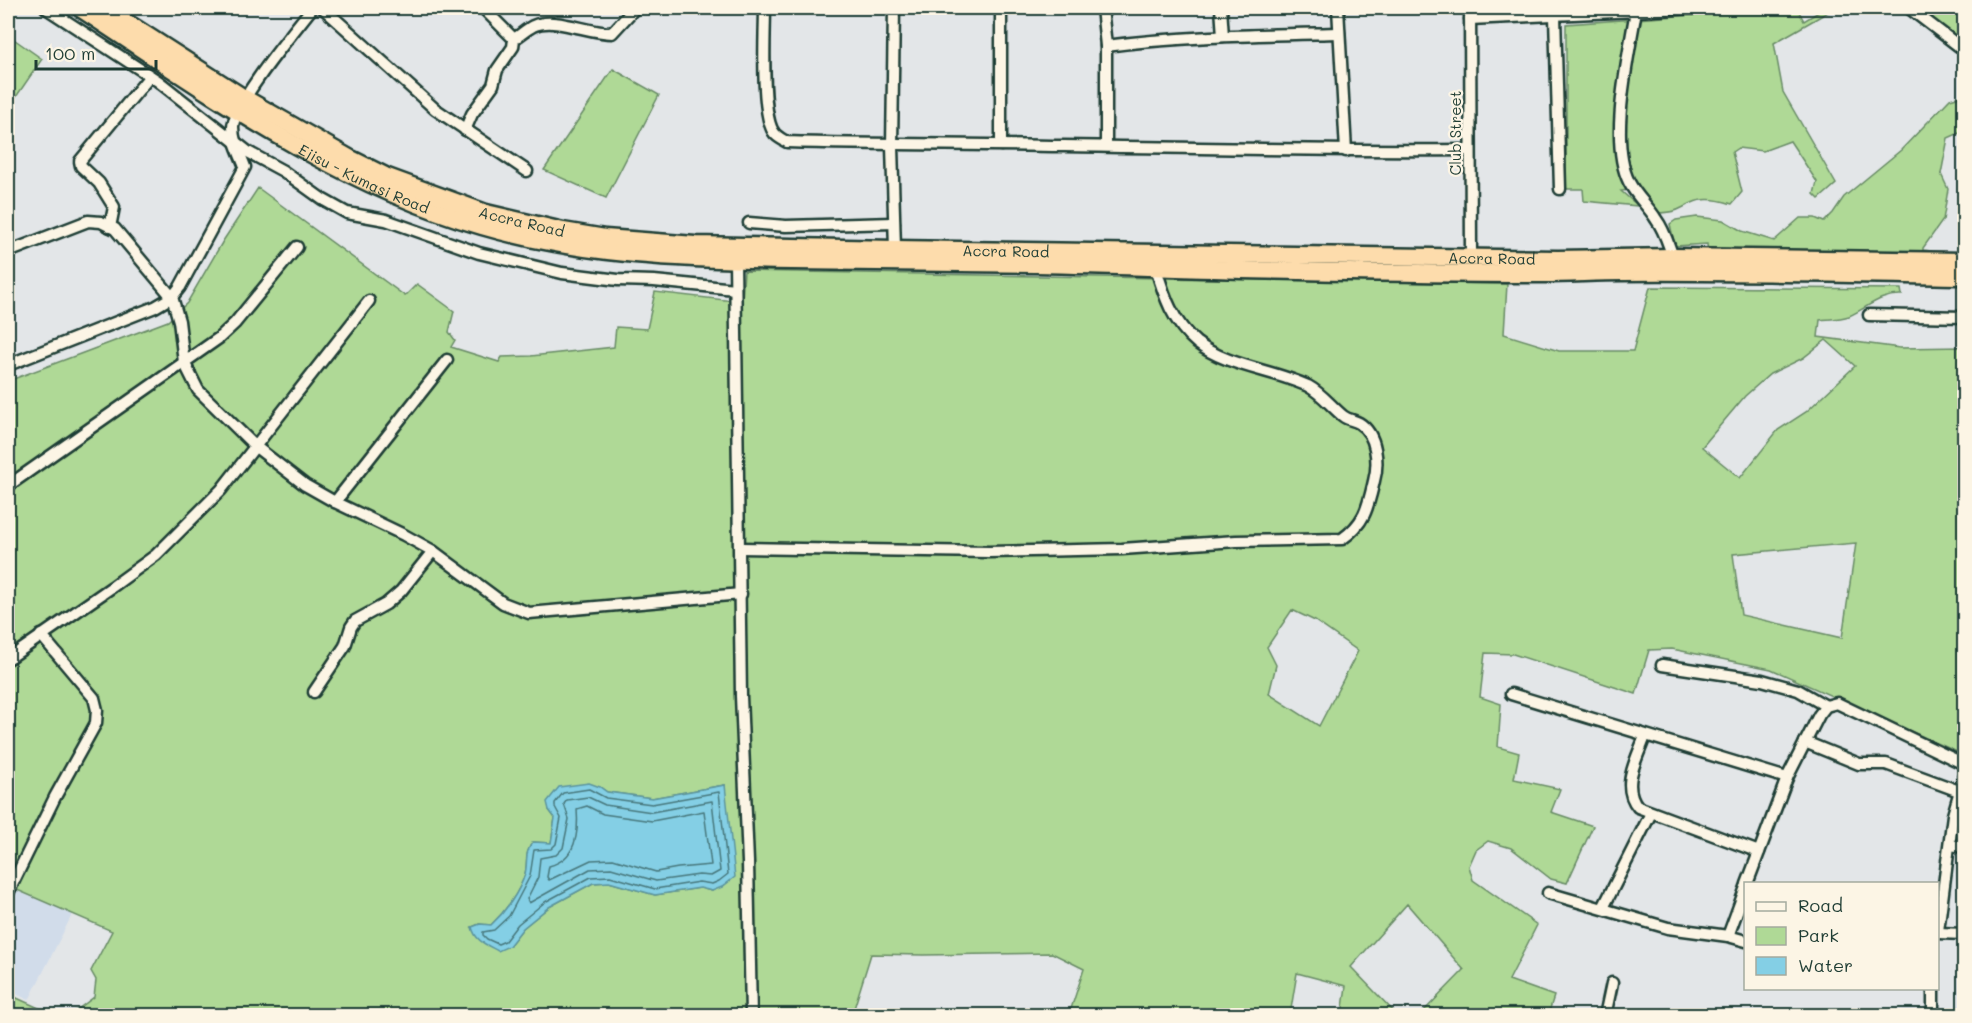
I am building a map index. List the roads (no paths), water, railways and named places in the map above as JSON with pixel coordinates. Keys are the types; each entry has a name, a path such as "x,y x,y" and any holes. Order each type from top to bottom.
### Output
{"highway":[{"name":"Ejisu - Kumasi Road","path":"80,8 241,105 349,175 407,200 479,225 528,238 630,255 681,258"},
{"name":"Accra Road","path":"104,8 241,105 385,176 457,204 528,224 605,238 695,245 895,249 1558,260 1673,257 1965,261"},
{"name":"Accra Road","path":"681,258 1345,272 1547,274 1791,272 1965,276"}],"street":[{"path":"46,8 150,76 248,152 283,171 347,213 386,220 479,253 562,273 618,280 654,280 735,289"},
{"path":"8,365 155,308 171,297 180,287 245,167 234,139 233,124 241,105 312,8"},
{"path":"323,8 435,109 527,171"},
{"path":"483,8 514,39"},
{"path":"465,130 472,114 494,85 497,70 513,47 514,39 534,25 555,22 596,33 612,33 635,8"},
{"path":"765,8 764,70 769,122 774,134 787,142 892,146 1106,146 1346,151 1470,150"},
{"path":"894,8 892,146 895,249"},
{"path":"1001,8 1001,145"},
{"path":"1102,8 1106,46 1106,146"},
{"path":"1221,8 1223,36"},
{"path":"1338,8 1346,151"},
{"name":"Club Street","path":"1470,8 1471,258"},
{"path":"1470,20 1697,8"},
{"path":"1909,8 1965,50"},
{"path":"1636,10 1622,98 1622,164 1636,194 1657,219 1673,257"},
{"path":"1555,16 1560,189"},
{"path":"1106,46 1223,36 1339,33"},
{"path":"110,227 114,207 99,183 81,166 80,161 150,76"},
{"path":"8,252 88,221 101,222 115,229 171,297 180,321 184,362 198,390 256,447 304,484 432,551 503,603 529,613 741,594"},
{"path":"750,223 786,226 894,223"},
{"path":"12,483 219,338 297,247"},
{"path":"735,260 741,548 741,696 748,862 751,1016"},
{"path":"741,548 989,552 1122,549 1236,541 1342,539 1364,518 1376,476 1377,454 1368,431 1359,422 1344,417 1310,387 1232,360 1197,343 1175,318 1166,302 1156,268"},
{"path":"8,659 156,555 221,490 369,301"},
{"path":"1869,315 1965,317"},
{"path":"335,502 447,360"},
{"path":"314,692 345,646 355,621 386,604 401,591 432,551"},
{"path":"8,892 55,797 96,723 97,710 94,698 41,635"},
{"path":"1662,665 1752,677 1798,690 1826,706"},
{"path":"1511,694 1787,778"},
{"path":"1747,882 1787,778 1819,715 1826,706 1837,703 1965,764"},
{"path":"1645,736 1629,783 1631,799 1638,807 1759,852"},
{"path":"1805,742 1859,764 1886,764 1959,791"},
{"path":"1939,925 1953,815 1965,777"},
{"path":"1603,908 1651,813"},
{"path":"1950,845 1965,847"},
{"path":"1728,936 1744,891"},
{"path":"1548,893 1683,931 1728,936 1744,940"},
{"path":"1939,932 1965,934"},
{"path":"1605,1016 1612,983"},
{"path":"1933,1016 1934,990"}],"water":[{"path":"589,783 607,792 652,798 725,785 735,877 712,891 700,888 655,895 609,882 593,883 549,907 523,928 509,946 498,951 486,944 476,936 472,927 480,924 491,925 511,902 525,874 527,853 533,842 551,843 555,818 547,802 559,787"}]}
